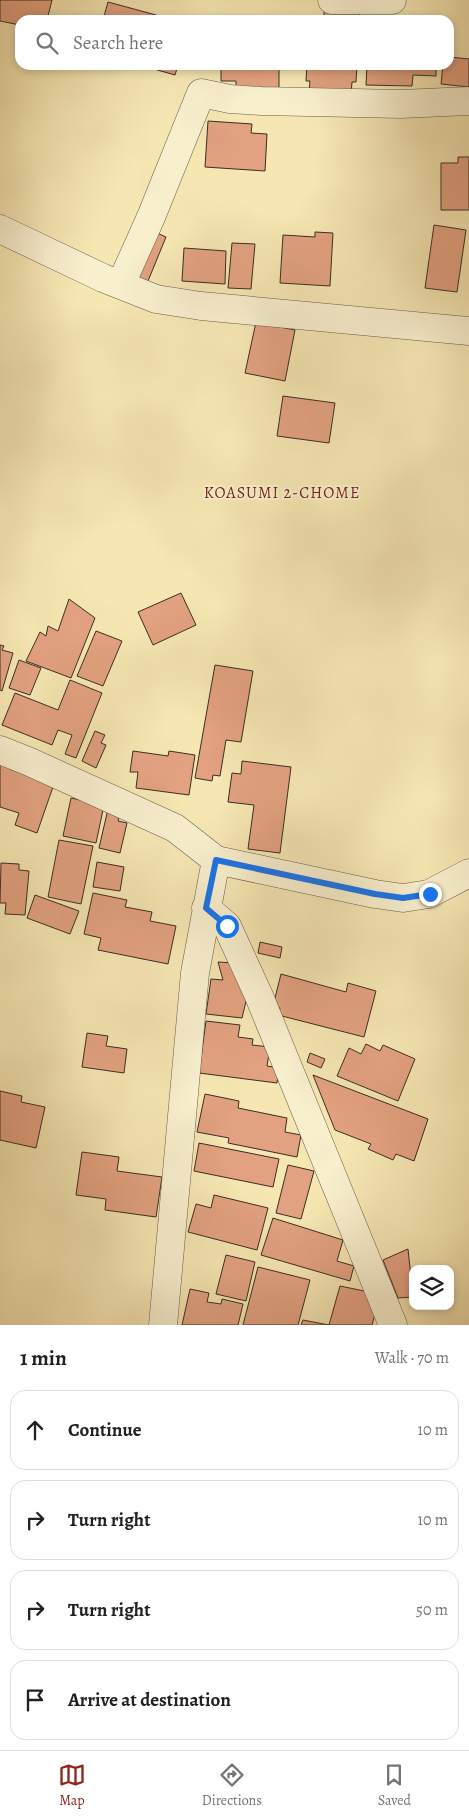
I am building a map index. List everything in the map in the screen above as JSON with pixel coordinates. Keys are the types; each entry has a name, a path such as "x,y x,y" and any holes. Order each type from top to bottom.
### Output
{"street":[{"path":"332,0 392,0"},
{"path":"121,284 151,217 200,93 230,99 261,101 401,104 469,101"},
{"path":"0,229 103,278 156,299 201,306 469,331"},
{"path":"0,750 175,828 216,860 375,894 403,898 430,894 469,873"},
{"path":"163,1325 194,973 216,860"},
{"path":"206,908 227,926 259,996 393,1325"}],"building":[{"path":"0,0 52,0 48,15 15,15 15,24 0,21"},
{"path":"108,2 156,15 104,15"},
{"path":"324,10 360,12 360,15 324,15"},
{"path":"454,58 469,59 469,87 441,84 442,70 454,70"},
{"path":"158,70 176,70 175,75"},
{"path":"221,70 279,70 279,88 236,88 236,81 221,81"},
{"path":"307,70 357,70 356,82 352,82 351,95 309,93 310,81 306,81"},
{"path":"367,70 436,70 436,76 413,75 412,86 366,85"},
{"path":"208,121 252,124 251,133 267,134 265,171 205,167"},
{"path":"458,157 469,157 469,210 441,210 441,163 458,163"},
{"path":"434,225 466,230 457,292 425,288"},
{"path":"150,230 166,237 148,281 132,275"},
{"path":"315,232 333,233 330,286 280,283 283,235 315,237"},
{"path":"232,243 255,244 251,289 228,288"},
{"path":"184,248 226,251 225,284 182,281"},
{"path":"256,322 295,330 285,381 245,373"},
{"path":"283,396 335,403 329,443 277,436"},
{"path":"181,593 196,625 153,645 138,612"},
{"path":"69,599 95,618 71,678 26,661 40,632 46,636 48,626 58,631"},
{"path":"96,631 122,641 103,686 77,676"},
{"path":"0,645 4,646 2,650 13,653 2,691 0,690"},
{"path":"19,660 41,668 30,695 9,688"},
{"path":"215,665 253,671 241,742 226,740 220,776 213,775 212,781 195,778"},
{"path":"70,680 102,693 76,758 65,754 72,735 58,730 52,745 2,725 15,693 58,710"},
{"path":"95,731 105,735 101,743 106,745 96,768 82,761"},
{"path":"133,751 168,756 169,751 195,755 189,795 136,788 138,772 130,772"},
{"path":"0,759 12,763 10,769 54,784 37,833 15,825 19,813 0,807"},
{"path":"242,761 291,767 280,853 248,849 254,805 228,802 232,773 241,774"},
{"path":"71,798 104,805 96,843 63,836"},
{"path":"108,809 120,812 118,821 127,823 120,853 99,848"},
{"path":"59,840 93,846 81,904 48,897"},
{"path":"97,862 124,867 120,891 93,887"},
{"path":"1,863 19,864 19,870 29,871 25,915 5,914 6,903 0,903"},
{"path":"93,893 127,900 125,907 152,912 150,921 176,926 168,964 98,950 101,938 84,934"},
{"path":"35,895 79,911 70,934 27,918"},
{"path":"260,942 282,947 280,958 258,953"},
{"path":"218,962 235,963 249,989 242,1018 206,1014 211,979 223,980"},
{"path":"281,974 346,992 348,983 376,991 364,1037 278,1015 280,1008 273,1006"},
{"path":"206,1021 240,1025 238,1037 253,1039 252,1045 270,1047 267,1066 279,1068 277,1083 199,1073"},
{"path":"87,1033 108,1036 106,1046 127,1049 124,1073 82,1067"},
{"path":"366,1044 380,1051 383,1045 415,1059 398,1101 337,1076 349,1048 361,1054"},
{"path":"310,1053 325,1059 321,1068 307,1062"},
{"path":"313,1075 428,1119 414,1161 396,1154 393,1160 368,1149 371,1144 335,1130"},
{"path":"0,1091 22,1096 21,1102 45,1107 36,1148 0,1140"},
{"path":"205,1094 239,1101 238,1108 287,1118 285,1132 301,1135 297,1157 228,1143 229,1138 197,1132"},
{"path":"199,1143 279,1159 273,1187 194,1171"},
{"path":"82,1152 119,1157 117,1171 162,1177 156,1217 105,1210 106,1199 76,1195"},
{"path":"288,1165 314,1171 301,1219 276,1213"},
{"path":"214,1195 268,1208 257,1250 188,1232 196,1204 211,1208"},
{"path":"273,1218 343,1240 337,1261 354,1266 350,1281 261,1255"},
{"path":"408,1249 409,1297 398,1298 383,1260"},
{"path":"226,1255 255,1262 246,1301 216,1294"},
{"path":"258,1267 310,1280 298,1325 243,1325"},
{"path":"340,1286 369,1292 375,1314 372,1325 329,1325"},
{"path":"190,1289 209,1293 207,1302 221,1304 222,1299 243,1304 238,1325 182,1325"},
{"path":"303,1320 329,1325 301,1325"}],"district":[{"name":"KOASUMI 2-CHOME","path":"282,493"}],"route":[{"path":"227,926 206,908 216,860 375,894 403,898 430,894"}]}
